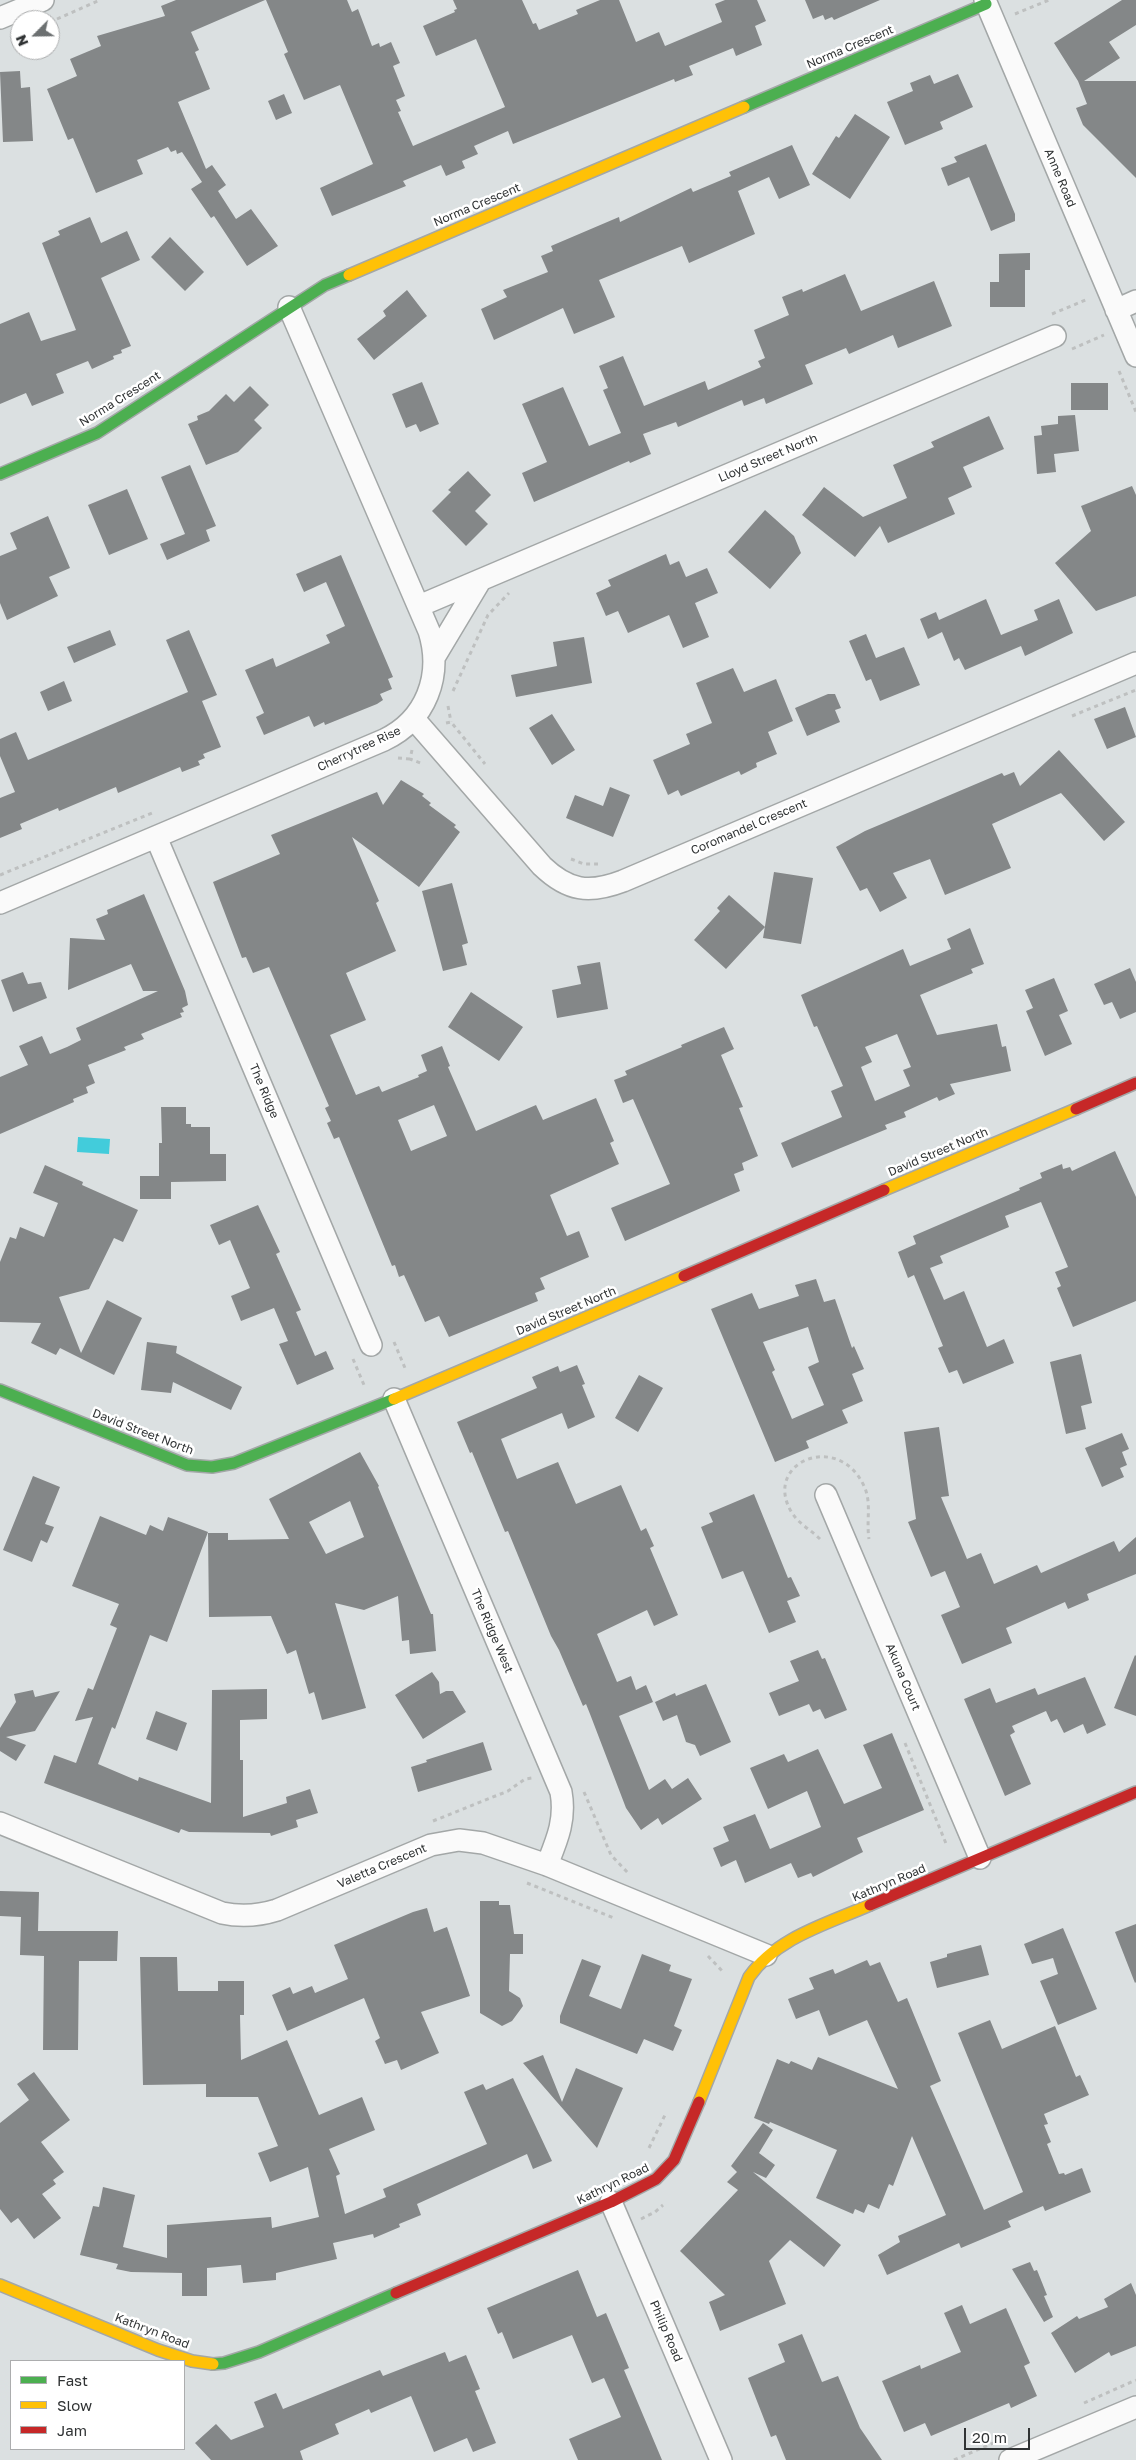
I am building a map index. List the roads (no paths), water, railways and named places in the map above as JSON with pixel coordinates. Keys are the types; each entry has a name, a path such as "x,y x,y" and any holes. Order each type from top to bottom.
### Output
{"street":[{"path":"0,18 42,0"},
{"name":"Norma Crescent","path":"0,474 97,432 325,285 986,2"},
{"name":"Anne Road","path":"986,2 1136,356"},
{"path":"1116,310 1136,301"},
{"name":"Cherrytree Rise","path":"0,903 384,740 403,730 414,719 428,692 435,667 435,656 430,631 289,307"},
{"name":"Lloyd Street North","path":"419,606 1062,343"},
{"path":"435,656 480,580"},
{"name":"Coromandel Crescent","path":"414,719 546,870 574,888 598,889 623,881 1136,663"},
{"name":"The Ridge","path":"156,837 371,1345"},
{"name":"David Street North","path":"0,1390 174,1461 200,1467 223,1466 245,1460 394,1399 1136,1083"},
{"name":"The Ridge West","path":"394,1399 561,1792 562,1827 547,1866"},
{"name":"Akuna Court","path":"826,1496 980,1858"},
{"name":"Kathryn Road","path":"0,2285 167,2353 208,2364 224,2363 259,2352 611,2202 652,2182 674,2160 686,2135 749,1978 766,1955 792,1939 1136,1792"},
{"name":"Valetta Crescent","path":"0,1823 233,1916 262,1915 277,1910 431,1845 446,1841 469,1840 483,1842 766,1955"},
{"name":"Philip Road","path":"611,2202 721,2460"},
{"path":"1010,2460 1136,2407"}],"water":[{"path":"78,1137 110,1139 109,1154 77,1152"}]}
